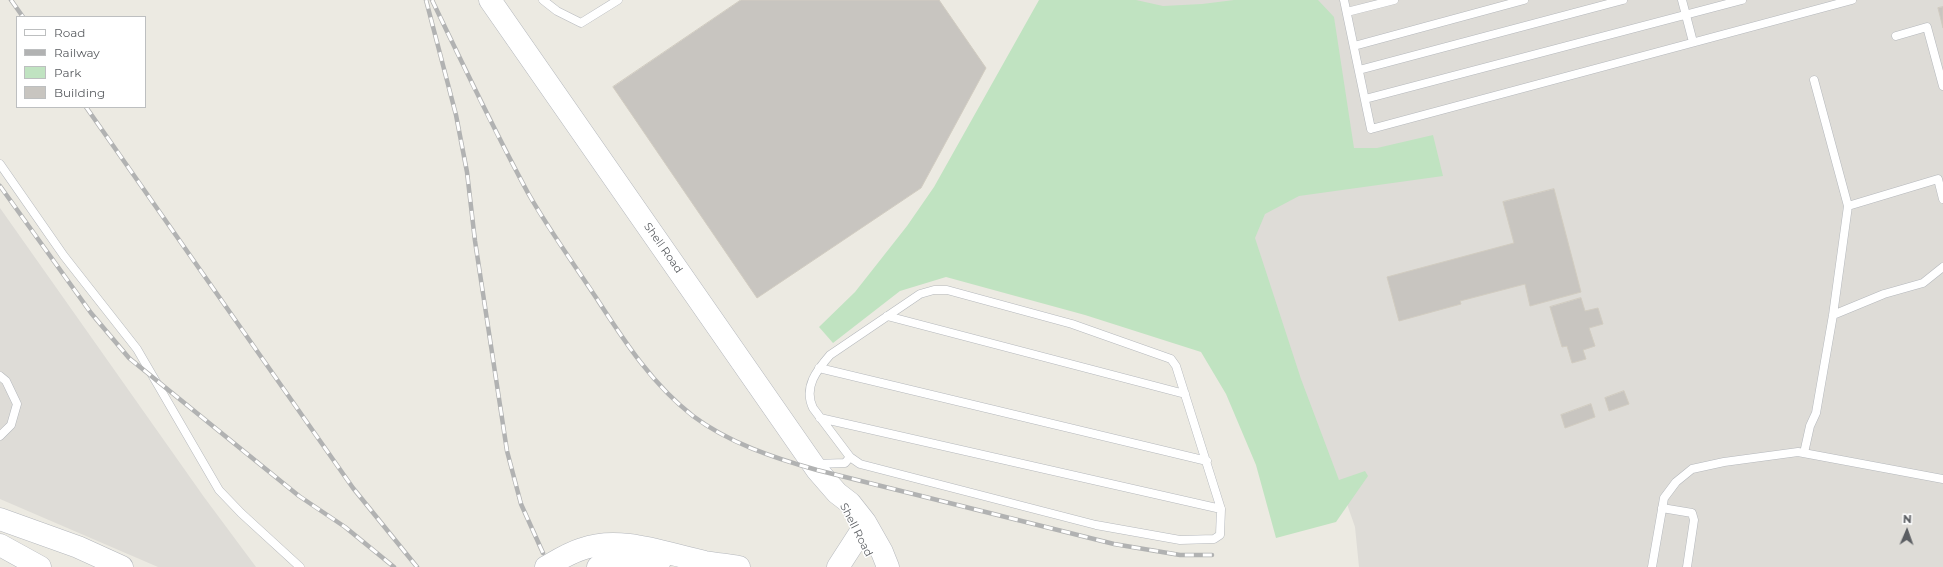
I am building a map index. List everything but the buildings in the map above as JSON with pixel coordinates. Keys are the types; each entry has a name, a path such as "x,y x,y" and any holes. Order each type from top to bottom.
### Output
{"main road":[{"name":"Shell Road","path":"490,0 813,464 837,493 850,503 865,522 882,552 888,567"},
{"name":"Shell Road","path":"837,493 843,507 860,534 874,567"},
{"path":"0,519 78,548 122,567"},
{"path":"0,523 90,567"},
{"path":"838,567 860,534"},
{"path":"0,545 34,565"},
{"path":"546,567 583,549 600,545 636,546 705,562 739,567"},
{"path":"598,567 638,561 705,562"}],"lane":[{"path":"543,0 557,11 581,23 618,0"},
{"path":"1344,0 1371,129 1852,0"},
{"path":"1347,12 1394,0"},
{"path":"1354,46 1524,0"},
{"path":"1359,70 1623,0"},
{"path":"1682,0 1693,42"},
{"path":"1365,99 1742,0"},
{"path":"1896,36 1927,28 1943,86"},
{"path":"1804,453 1810,426 1816,413 1833,315 1848,206 1814,80"},
{"path":"0,164 64,256 137,350 219,490 241,514 300,567"},
{"path":"1848,206 1940,177 1943,199"},
{"path":"1833,315 1884,294 1923,283 1943,267"},
{"path":"934,290 947,290 1072,324 1171,359 1176,366 1221,509 1220,535 1214,539 1180,540 1096,525 860,464 850,457 812,408 808,393 819,368 830,355 887,316 920,294 934,290"},
{"path":"887,316 1185,394"},
{"path":"819,368 1207,461"},
{"path":"0,376 6,381 17,404 11,425 0,436"},
{"path":"820,418 1221,509"},
{"path":"1652,567 1664,498 1676,482 1692,469 1724,462 1798,452 1943,479"},
{"path":"813,464 845,462 850,457"},
{"path":"1662,508 1692,513 1694,520 1687,567"}],"shaded area":[{"path":"1134,0 1943,0 1943,567 1359,567 1355,527 1339,481"},
{"path":"0,208 204,497 256,567 158,567 0,499"}],"green space":[{"path":"1039,0 1136,0 1163,6 1202,4 1234,0 1318,0 1334,17 1354,148 1377,148 1433,135 1443,176 1299,196 1265,214 1255,238 1301,379 1339,480 1365,471 1368,476 1336,522 1276,538 1256,465 1226,394 1201,352 1085,315 946,277 900,291 833,343 819,327 855,292 907,226 934,187"}],"railway":[{"path":"11,0 22,16"},
{"path":"426,0 456,115 467,172 475,241 507,451 521,504 543,553"},
{"path":"432,0 503,145 544,220 640,362 678,404 707,426 752,449 817,470 1114,544 1180,555 1212,555"},
{"path":"87,108 353,488 417,567"},
{"path":"0,186 91,313 129,358 299,496 345,527 394,567"}]}
